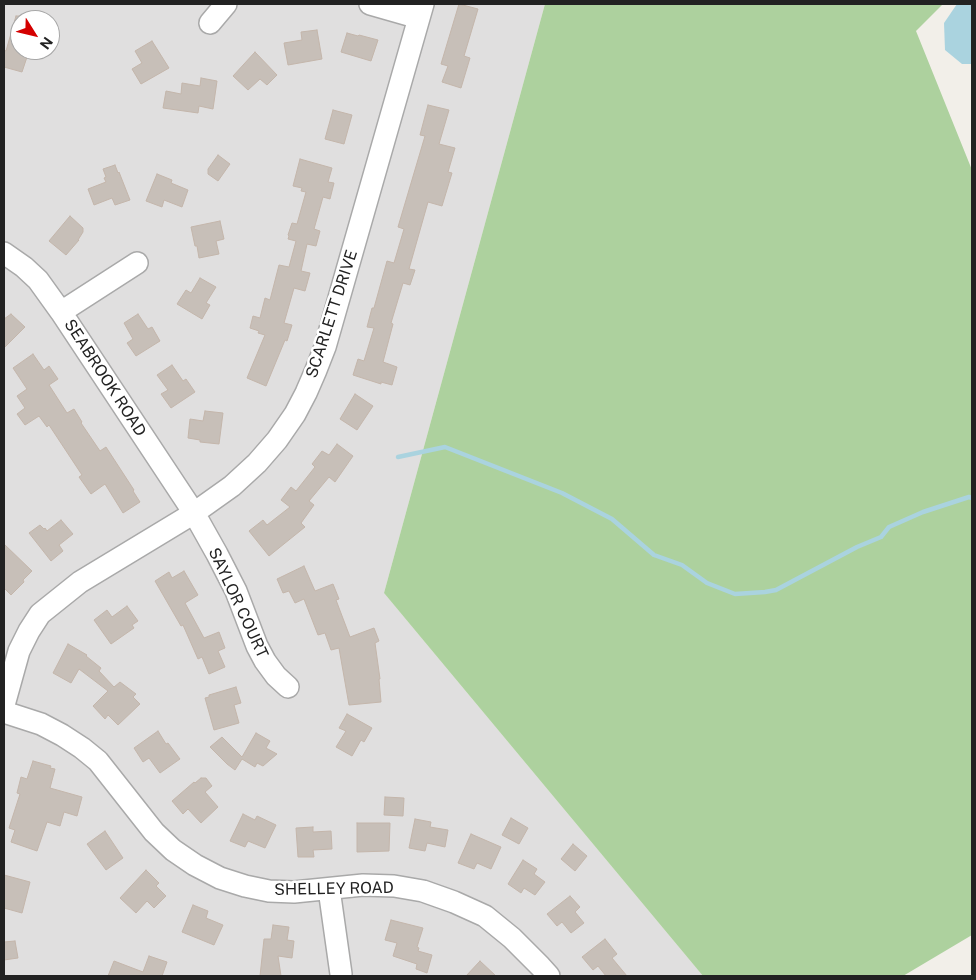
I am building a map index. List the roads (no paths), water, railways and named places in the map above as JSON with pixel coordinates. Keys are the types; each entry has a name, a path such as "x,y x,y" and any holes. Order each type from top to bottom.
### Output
{"street":[{"path":"210,23 226,4"},
{"path":"370,4 421,11"},
{"name":"SCARLETT DRIVE","path":"4,705 19,651 29,630 40,614 80,582 194,513 232,486 257,463 295,414 306,394 325,347 421,11"},
{"name":"SEABROOK ROAD","path":"4,253 38,280 62,312 194,513"},
{"path":"62,312 136,263"},
{"name":"SAYLOR COURT","path":"194,513 236,592 257,646 265,661 288,688"},
{"name":"SHELLEY ROAD","path":"4,712 41,724 62,734 82,748 98,761 154,832 173,850 195,865 220,878 269,891 294,892 363,885 394,886 423,891 485,916 512,938 549,976"},
{"path":"329,889 341,974"}],"water":[{"path":"957,4 972,4 972,64 962,64 945,50 944,23"}],"waterway":[{"path":"398,457 445,447 562,493 612,519 654,555 682,565 707,583 735,594 776,590 857,547 881,537 889,527 923,512 969,497 972,498"}]}
